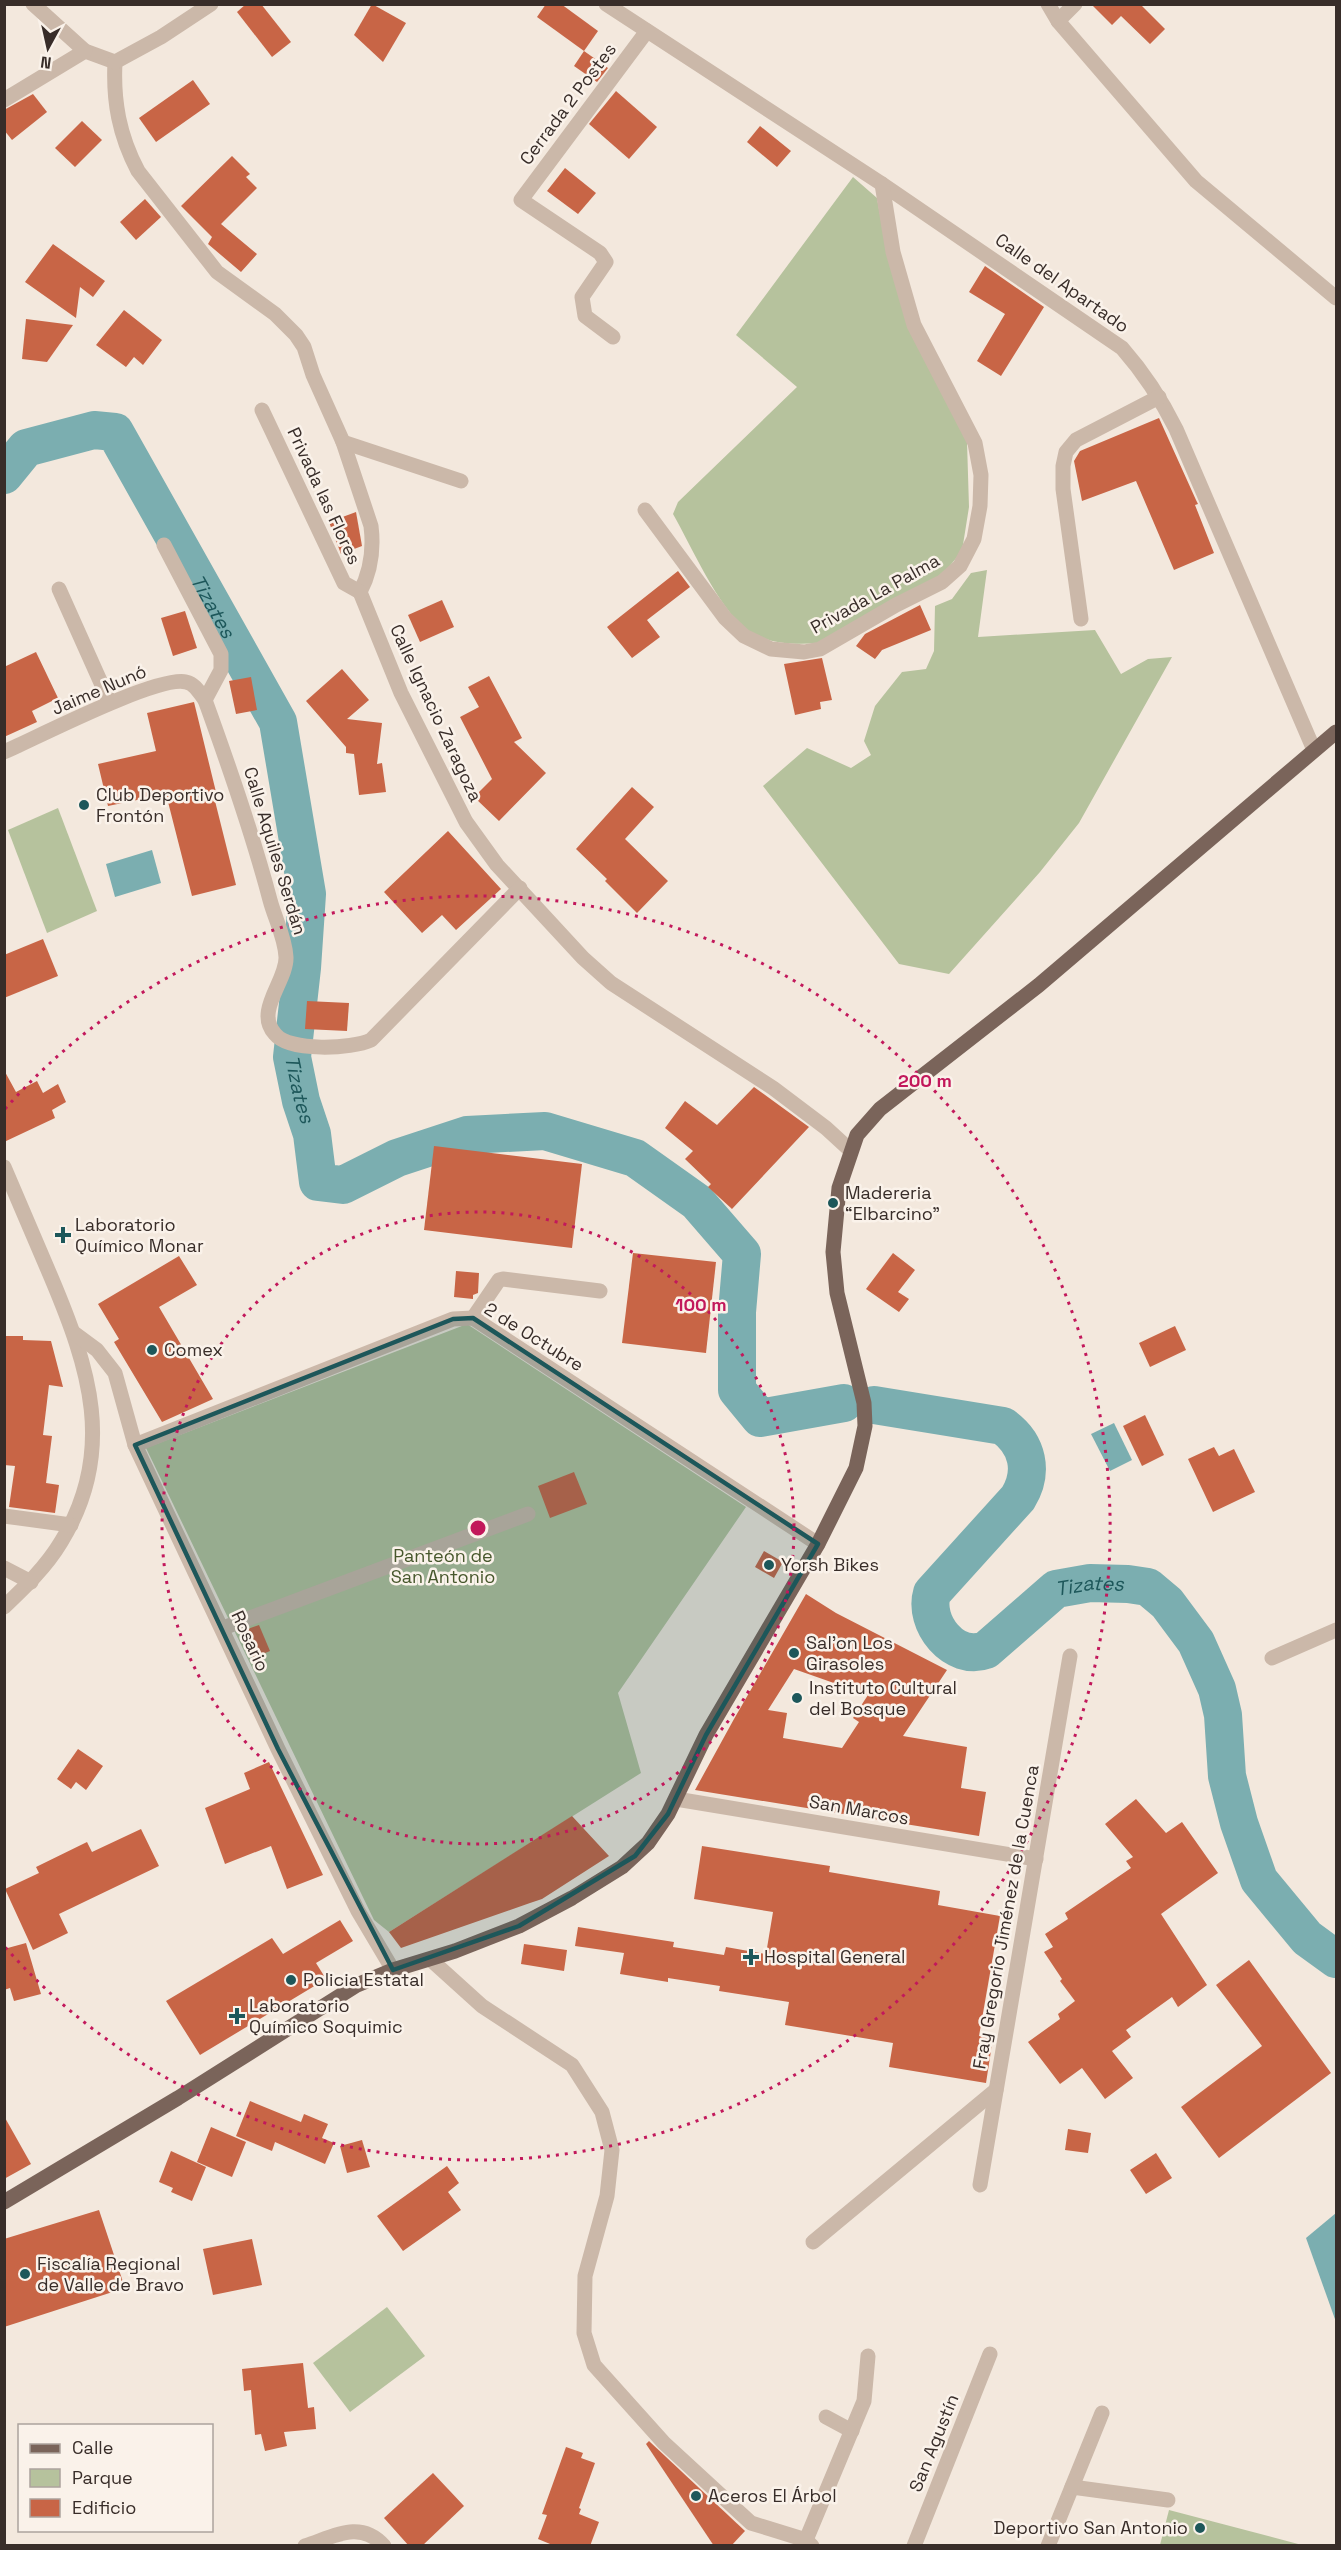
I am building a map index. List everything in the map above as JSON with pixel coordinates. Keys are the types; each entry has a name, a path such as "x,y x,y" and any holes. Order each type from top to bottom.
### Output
{"main road":[{"path":"4,2202 178,2098 357,1985 519,1926 572,1898 622,1867 648,1843 676,1798 706,1735 818,1544 856,1468 865,1426 864,1403 834,1275 833,1252 837,1198 850,1150 866,1122 1039,985 1336,732"}],"street":[{"path":"33,4 85,51 115,62 171,31 211,4"},
{"name":"Calle del Apartado","path":"606,4 882,184 1122,348 1142,371 1176,429 1314,750"},
{"path":"1048,4 1059,21 1196,181 1336,297"},
{"path":"1059,21 1075,4"},
{"name":"Cerrada 2 Postes","path":"613,337 585,316 582,297 606,262 600,253 521,200 647,31"},
{"path":"4,100 85,51"},
{"path":"115,62 117,119 129,154 138,171 217,272 245,295 275,314 296,335 304,347 313,375 343,442 371,526 373,540 370,566 360,592"},
{"name":"Privada La Palma","path":"645,510 724,618 744,636 771,649 804,652 820,649 896,605 942,582 960,566 974,539 980,506 981,475 975,443 915,325 893,252 882,184"},
{"path":"1081,619 1063,489 1063,466 1066,452 1076,440 1159,397"},
{"name":"Privada las Flores","path":"262,410 344,583 360,592"},
{"path":"343,442 461,481"},
{"path":"164,545 221,654 221,670 205,700"},
{"path":"59,589 110,703"},
{"name":"Calle Ignacio Zaragoza","path":"360,592 401,693 466,822 497,865 583,958 611,983 783,1095 850,1150"},
{"name":"Jaime Nunó","path":"4,752 110,703 170,682 184,681 194,685 205,700"},
{"name":"Calle Aquiles Serdán","path":"205,700 253,834 283,940 286,960 268,1016 275,1035 286,1042 353,1047 371,1040 520,888"},
{"path":"4,1167 74,1333 92,1402 94,1445 86,1486 70,1525 51,1557 31,1582 4,1607"},
{"path":"473,1318 499,1280 503,1279 600,1291"},
{"name":"2 de Octubre","path":"135,1445 453,1319 473,1318 818,1544"},
{"name":"Rosario","path":"74,1333 97,1350 115,1373 135,1445 278,1749 358,1911 393,1970"},
{"path":"223,1628 528,1514"},
{"path":"4,1516 70,1525"},
{"path":"4,1568 31,1582"},
{"path":"1272,1658 1336,1630"},
{"name":"Fray Gregorio Jiménez de la Cuenca","path":"980,2185 1071,1656"},
{"name":"San Marcos","path":"676,1798 1036,1859"},
{"path":"430,1959 482,2006 572,2065 602,2112 612,2150 607,2196 585,2276 584,2333 594,2365 664,2443 751,2523 809,2543 864,2401 868,2356"},
{"path":"813,2242 996,2090"},
{"name":"San Agustín","path":"914,2546 990,2354"},
{"path":"1048,2546 1102,2413"},
{"path":"826,2417 852,2431"},
{"path":"1072,2487 1168,2500"},
{"path":"305,2546 355,2530 376,2537 384,2546"}],"highlighted area":[{"path":"473,1318 818,1544 706,1735 668,1814 635,1856 519,1926 393,1970 278,1749 135,1445 453,1319"}],"green space":[{"path":"853,177 877,198 887,253 967,442 969,507 962,551 944,573 818,643 772,641 754,634 735,619 715,591 673,514 678,502 797,387 736,335"},
{"path":"987,570 978,637 1095,630 1121,674 1148,659 1172,657 1079,823 1040,872 949,974 899,964 763,786 807,748 851,768 871,755 864,741 875,706 902,672 926,669 934,651 935,606 952,599 971,573"},
{"path":"58,808 97,911 47,933 8,830"},
{"name":"Panteón de San Antonio","path":"467,1324 746,1507 618,1693 641,1773 389,1932 374,1920 146,1448"},
{"path":"387,2307 425,2356 350,2412 313,2363"},
{"name":"Deportivo San Antonio","path":"1169,2510 1302,2545 1160,2545"}],"water":[{"path":"152,850 161,883 115,897 106,864"},
{"path":"1114,1423 1132,1460 1110,1471 1091,1434"},
{"path":"1336,2213 1336,2322 1306,2238"}],"building":[{"path":"246,4 261,4 291,42 272,57 237,12"},
{"path":"372,4 406,23 383,62 354,35"},
{"path":"546,4 561,4 598,31 584,51 537,17"},
{"path":"1091,4 1140,4 1165,29 1150,44 1121,16 1112,25"},
{"path":"584,51 608,68 597,82 574,66"},
{"path":"193,80 210,104 156,142 139,118"},
{"path":"616,91 657,127 629,159 589,124"},
{"path":"33,94 47,112 12,140 4,130 4,110"},
{"path":"82,121 102,140 75,167 55,148"},
{"path":"760,126 791,151 777,167 747,142"},
{"path":"232,156 250,174 246,177 257,188 221,224 257,254 241,272 208,244 212,237 181,206"},
{"path":"565,168 596,193 578,214 547,191"},
{"path":"145,199 161,217 136,240 120,222"},
{"path":"53,244 105,281 93,297 80,287 76,318 25,282"},
{"path":"985,266 1044,307 1001,376 977,361 1005,314 969,292"},
{"path":"124,310 162,340 143,365 134,357 126,367 96,345"},
{"path":"26,319 73,325 47,362 22,359"},
{"path":"1159,418 1198,504 1195,505 1214,553 1174,570 1136,481 1082,501 1074,461 1080,451"},
{"path":"356,512 362,546 341,554 329,522"},
{"path":"678,571 690,587 647,620 660,637 632,658 607,627"},
{"path":"442,600 454,627 420,642 408,615"},
{"path":"920,605 931,630 882,650 875,659 856,646 865,634"},
{"path":"185,611 197,648 173,656 161,618"},
{"path":"36,652 58,698 32,711 37,722 4,737 4,667"},
{"path":"822,658 832,700 820,702 821,709 795,715 784,664"},
{"path":"342,669 369,700 347,719 382,723 377,764 382,763 386,792 359,795 354,754 346,753 346,747 306,701"},
{"path":"489,676 522,738 514,742 546,773 499,821 474,797 492,779 460,717 479,707 468,687"},
{"path":"251,677 257,710 236,714 229,681"},
{"path":"194,702 216,792 213,793 236,885 192,896 166,794 108,806 98,764 156,751 147,713"},
{"path":"632,787 654,807 625,839 668,881 637,913 576,849"},
{"path":"448,831 501,889 456,930 442,915 422,933 384,892"},
{"path":"43,939 58,976 4,998 4,955"},
{"path":"307,1001 349,1003 347,1031 305,1029"},
{"path":"4,1070 16,1092 37,1081 43,1093 58,1084 66,1102 52,1110 55,1118 4,1142"},
{"path":"754,1087 809,1127 732,1209 708,1187 711,1184 685,1159 693,1151 665,1128 685,1101 717,1125"},
{"path":"434,1146 582,1164 572,1248 424,1230"},
{"path":"633,1253 716,1262 706,1353 622,1343"},
{"path":"893,1253 915,1270 898,1292 909,1299 899,1312 866,1289"},
{"path":"179,1256 197,1285 159,1307 213,1399 162,1422 114,1342 119,1339 98,1304"},
{"path":"456,1271 479,1273 478,1293 473,1295 473,1299 454,1297"},
{"path":"1175,1326 1186,1350 1150,1367 1139,1343"},
{"path":"4,1336 23,1336 23,1340 51,1341 63,1387 49,1385 43,1435 52,1436 46,1483 59,1485 55,1513 9,1507 15,1466 4,1465"},
{"path":"1145,1415 1164,1455 1142,1466 1123,1426"},
{"path":"1214,1447 1219,1456 1234,1449 1255,1492 1213,1512 1188,1459"},
{"path":"574,1472 587,1504 550,1518 538,1486"},
{"name":"Yorsh Bikes","path":"764,1551 783,1562 774,1578 755,1567"},
{"path":"806,1594 836,1613 947,1670 903,1736 967,1747 961,1788 986,1792 979,1836 695,1790","holes":["794,1669 868,1695 853,1718 859,1722 842,1748 783,1738 787,1713 768,1710"]},
{"path":"259,1625 270,1651 253,1658 242,1631"},
{"path":"78,1749 103,1766 86,1790 76,1782 71,1789 57,1779"},
{"path":"269,1762 323,1875 287,1889 271,1846 225,1864 205,1808 250,1789 244,1773"},
{"path":"1136,1799 1166,1833 1182,1822 1218,1873 1161,1914 1207,1985 1178,2007 1172,1997 1126,2030 1131,2037 1112,2051 1133,2078 1105,2099 1082,2068 1060,2084 1028,2042 1060,2019 1058,2014 1075,2001 1060,1981 1062,1979 1044,1952 1053,1947 1045,1934 1068,1919 1065,1913 1131,1868 1126,1861 1133,1857 1105,1824"},
{"path":"572,1816 609,1856 542,1899 401,1948 389,1932"},
{"path":"141,1829 159,1866 59,1914 68,1933 33,1950 5,1889 39,1873 36,1867 87,1842 92,1852"},
{"path":"702,1846 830,1866 829,1872 940,1891 938,1905 1000,1916 979,2036 993,2038 986,2083 889,2067 893,2043 785,2025 789,2002 719,1991 720,1986 668,1978 668,1982 620,1974 624,1953 575,1946 578,1927 674,1942 673,1947 724,1955 726,1947 766,1954 773,1912 694,1899"},
{"path":"340,1920 353,1941 316,1963 326,1979 200,2055 166,2001 272,1938 283,1954"},
{"path":"26,1943 41,1994 14,2001 10,1988 4,1990 4,1949"},
{"path":"524,1944 567,1950 564,1971 521,1964"},
{"path":"1249,1960 1331,2073 1219,2158 1181,2107 1262,2046 1216,1985"},
{"path":"250,2101 301,2122 304,2114 328,2124 322,2138 334,2143 325,2164 275,2142 272,2151 236,2136"},
{"path":"4,2116 31,2164 4,2179"},
{"path":"211,2127 246,2142 232,2177 197,2162"},
{"path":"1068,2129 1091,2133 1088,2153 1065,2150"},
{"path":"362,2140 370,2167 347,2173 340,2146"},
{"path":"171,2151 206,2167 192,2201 171,2192 173,2188 159,2182"},
{"path":"1156,2153 1172,2178 1146,2194 1130,2170"},
{"path":"447,2166 459,2183 448,2192 461,2210 403,2251 377,2216"},
{"path":"99,2210 125,2288 4,2327 4,2239"},
{"path":"252,2239 262,2285 213,2295 203,2249"},
{"path":"303,2363 308,2408 314,2407 316,2429 284,2432 287,2446 265,2451 261,2434 255,2435 251,2390 244,2391 242,2369"},
{"name":"Aceros El Árbol","path":"649,2441 745,2531 731,2546 714,2546 646,2444"},
{"path":"566,2447 583,2453 581,2458 595,2463 579,2508 581,2509 579,2514 599,2522 590,2546 555,2546 538,2539 547,2515 542,2514"},
{"path":"433,2473 464,2506 422,2546 409,2546 384,2518"}],"waterway":[{"name":"Tizates","path":"4,475 26,448 94,430 115,432 278,722 307,894 302,968 292,1057 301,1101 312,1134 318,1182 343,1185 397,1158 467,1135 545,1131 635,1158 697,1202 742,1254 737,1312 737,1390 760,1418 844,1403"},
{"name":"Tizates","path":"874,1405 1003,1426 1018,1441 1026,1459 1026,1478 1018,1498 932,1593 930,1605 932,1616 937,1627 952,1645 974,1652 986,1650 1056,1589 1090,1583 1128,1584 1148,1587 1167,1603 1196,1642 1217,1689 1223,1715 1227,1776 1239,1823 1259,1880 1307,1938 1336,1959"}],"place":[{"name":"Club Deportivo Frontón","path":"84,805"},
{"name":"Madereria “Elbarcino”","path":"833,1203"},
{"name":"Laboratorio Químico Monar","path":"63,1235"},
{"name":"Comex","path":"152,1350"},
{"name":"Yorsh Bikes","path":"769,1565"},
{"name":"Sal'on Los Girasoles","path":"794,1653"},
{"name":"Instituto Cultural del Bosque","path":"797,1698"},
{"name":"Hospital General","path":"751,1957"},
{"name":"Policia Estatal","path":"291,1980"},
{"name":"Laboratorio Químico Soquimic","path":"237,2016"},
{"name":"Fiscalía Regional de Valle de Bravo","path":"25,2274"},
{"name":"Aceros El Árbol","path":"696,2496"},
{"name":"Deportivo San Antonio","path":"1200,2528"}]}
